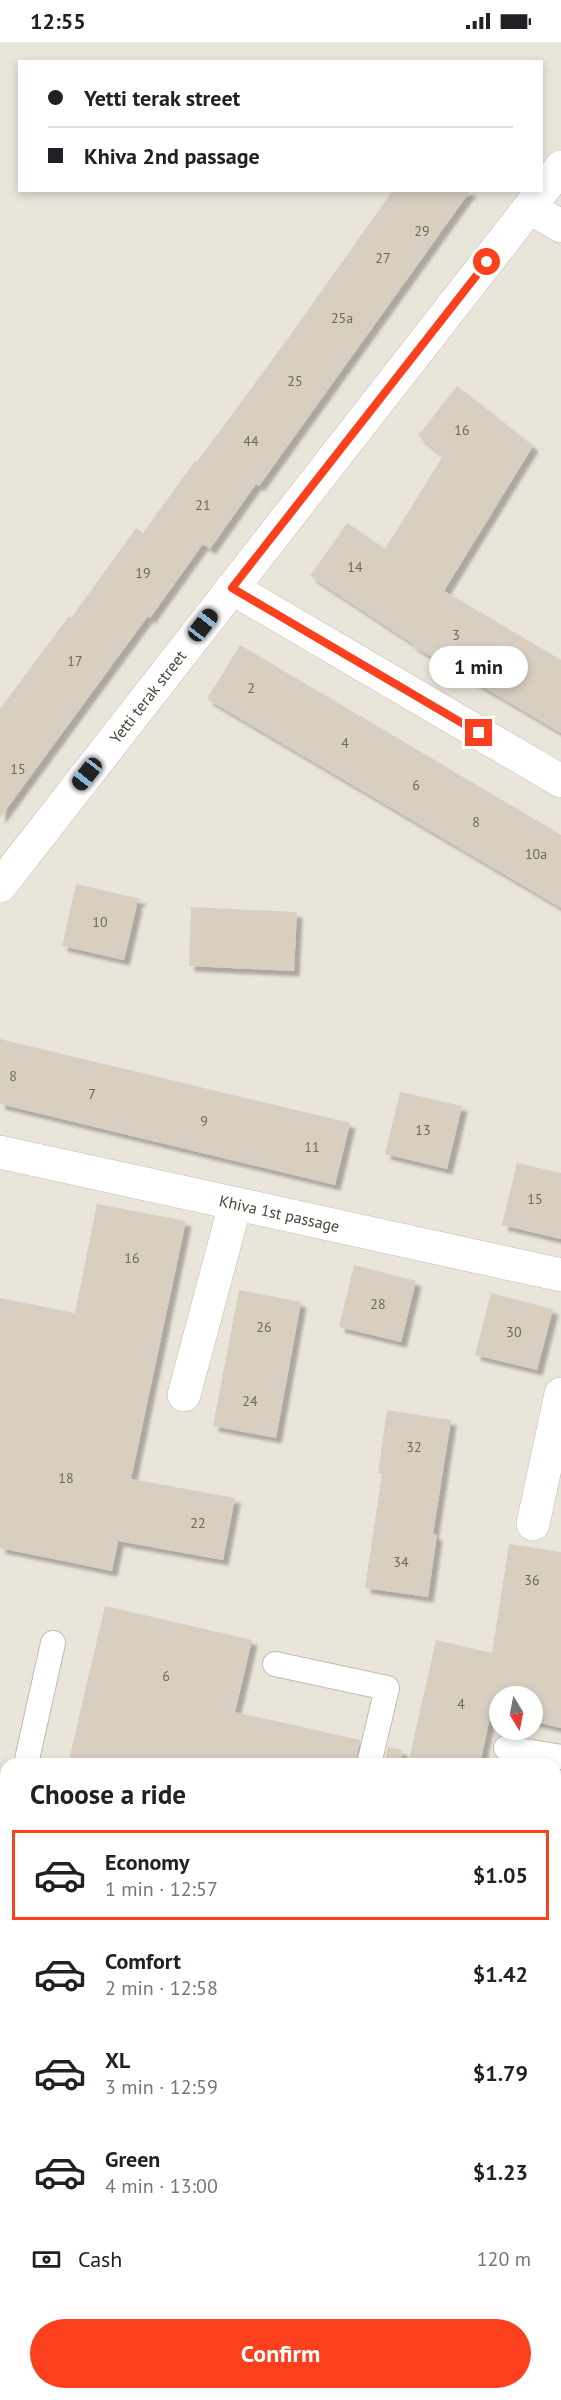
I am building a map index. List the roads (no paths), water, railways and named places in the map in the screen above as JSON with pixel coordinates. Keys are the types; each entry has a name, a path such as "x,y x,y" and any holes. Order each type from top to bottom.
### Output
{"street":[{"name":"Yetti terak street","path":"543,191 561,167"},
{"name":"Yetti terak street","path":"0,886 542,192"},
{"path":"530,208 561,226"},
{"path":"232,588 561,781"},
{"name":"Khiva 1st passage","path":"0,1152 561,1275"},
{"path":"184,1395 235,1205"},
{"path":"533,1524 561,1394"}],"lane":[{"path":"27,1758 53,1643"},
{"path":"275,1664 387,1688 370,1758"},
{"path":"506,1748 561,1757"}]}
